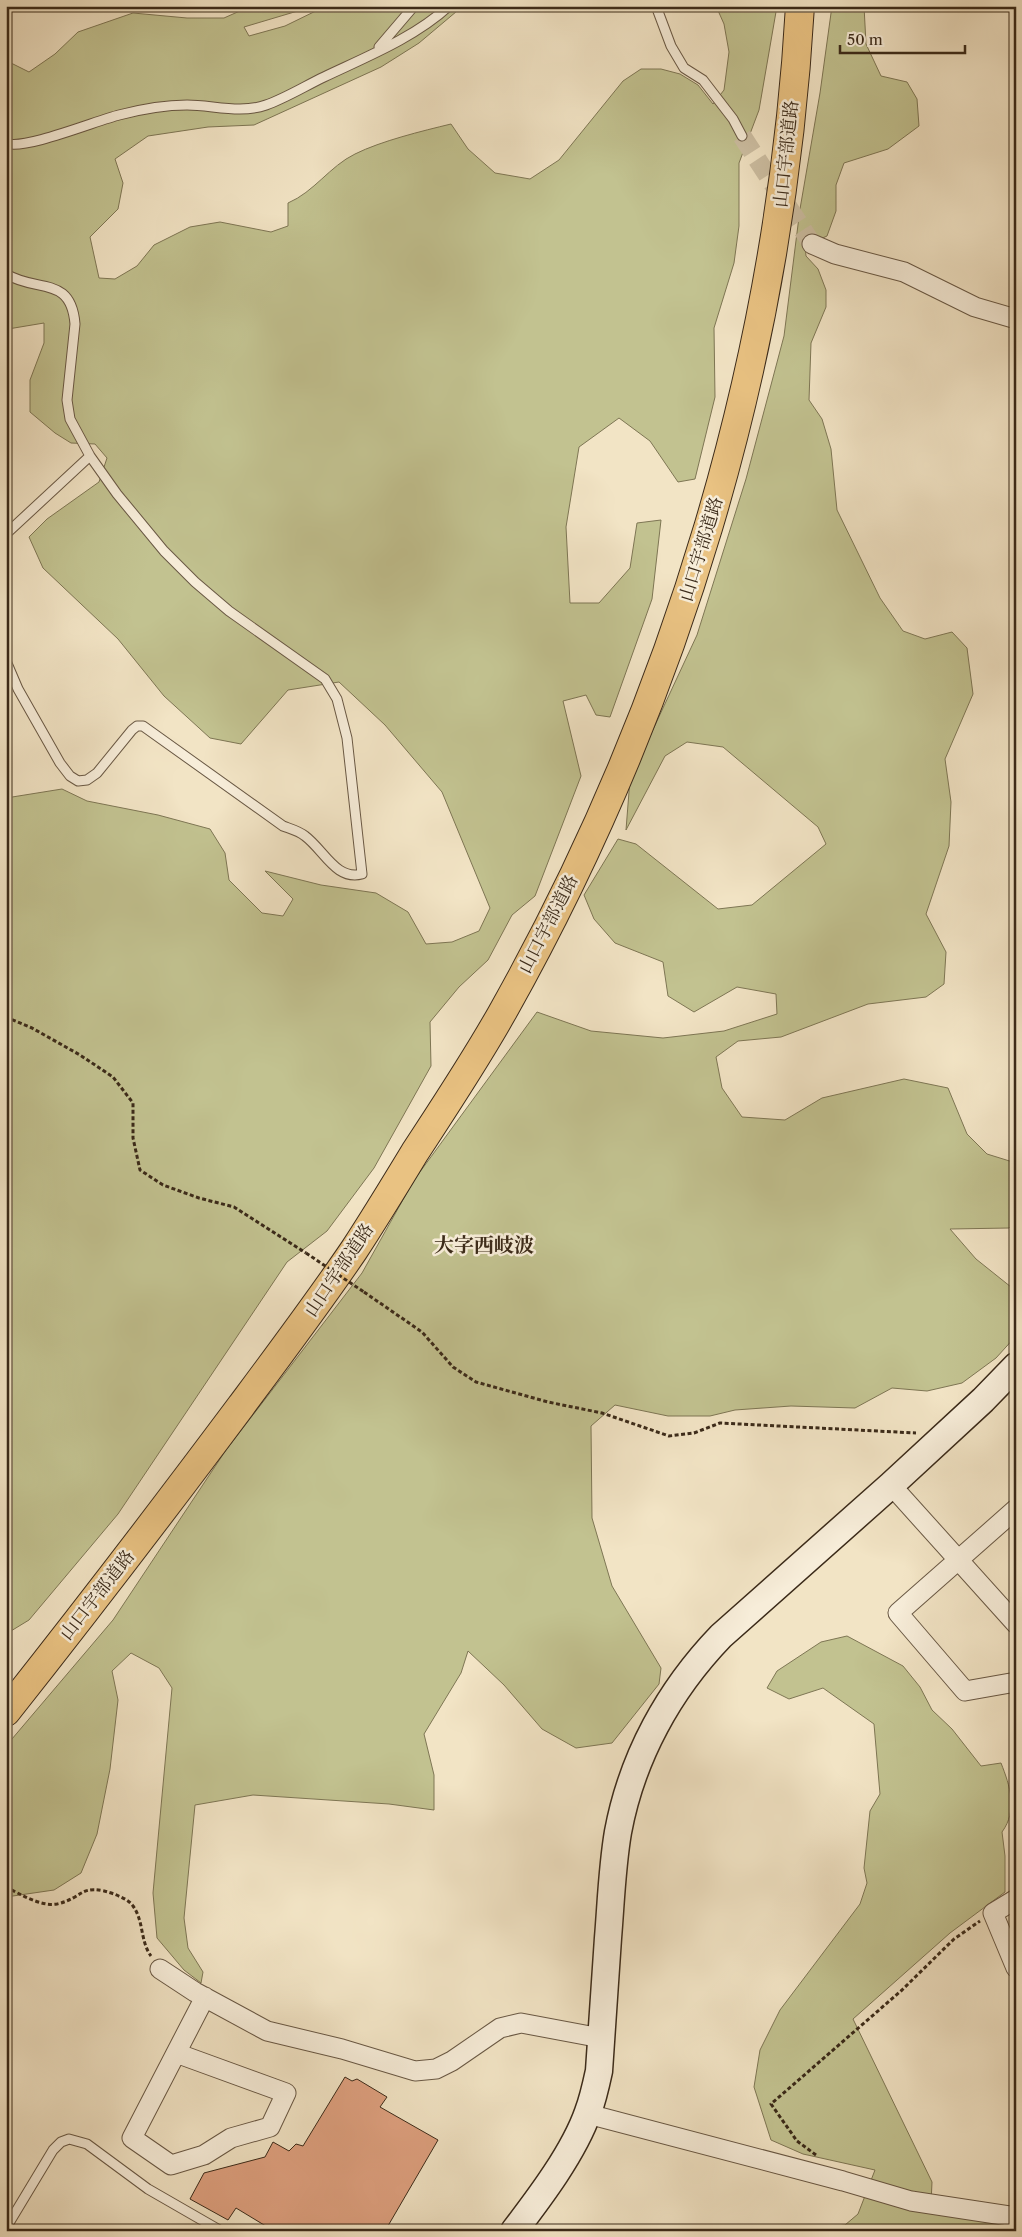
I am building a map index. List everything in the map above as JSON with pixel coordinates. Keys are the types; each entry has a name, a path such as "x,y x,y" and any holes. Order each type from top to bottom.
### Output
{"main road":[{"name":"山口宇部道路","path":"6,1712 176,1492 307,1317 354,1250 500,1015 540,942 602,815 654,689 691,584 711,520 756,342 778,226 789,134 800,6"}],"street":[{"path":"812,244 835,254 904,272 975,307 1016,319"},
{"path":"514,2231 560,2164 588,2114 599,2071 613,1869 618,1831 639,1760 656,1723 696,1662 721,1636 891,1485 983,1400 1016,1366"},
{"path":"891,1485 1016,1624"},
{"path":"1016,1509 898,1613 965,1691 1016,1682"},
{"path":"1014,1961 993,1913 1016,1898"},
{"path":"160,1969 205,1997 268,2031 342,2049 415,2071 436,2069 452,2061 500,2028 521,2023 601,2038"},
{"path":"176,2053 286,2092 270,2127 231,2138 204,2155 171,2165 132,2138 176,2053 205,1997"},
{"path":"588,2114 912,2201 1016,2218"}],"lane":[{"path":"371,54 384,42 414,6"},
{"path":"6,143 30,142 118,115 155,106 188,105 239,109 265,106 371,54 432,19 449,6"},
{"path":"656,6 671,46 684,68 704,80 742,136"},
{"path":"6,274 18,281 51,287 63,293 74,312 75,324 67,400 70,419 90,456 117,494 164,551 196,582 229,611 325,678 337,699 347,738 362,874 355,876 343,874 307,837 300,832 283,826 143,726 137,726 132,730 97,773 87,780 78,781 70,776 60,763 18,688 6,661"},
{"path":"6,534 90,456"},
{"path":"7,2227 53,2150 61,2142 69,2139 87,2144 148,2188 220,2231"}],"path":[{"path":"6,1017 48,1037 113,1076 133,1103 133,1138 140,1170 163,1185 234,1207 306,1253 422,1332 453,1367 476,1382 548,1402 602,1413 669,1436 694,1433 720,1423 918,1433"},
{"path":"6,1887 25,1897 56,1904 86,1890 99,1889 122,1897 132,1904 138,1914 146,1949 160,1969"},
{"path":"818,2156 797,2141 772,2104 902,1990 954,1939 993,1913"}],"green space":[{"path":"251,6 305,6 301,10 244,27 249,36 285,26 326,6 463,6 419,43 381,67 254,125 208,127 148,136 115,159 123,183 118,209 90,237 99,278 115,279 137,266 154,245 190,227 220,222 271,232 288,226 288,203 306,192 346,159 365,149 389,141 451,124 468,149 495,173 530,179 559,160 623,81 641,69 661,69 680,74 698,85 713,104 724,90 729,52 724,24 716,6 777,6 759,110 739,163 739,226 734,263 714,328 715,397 695,479 678,482 650,441 619,418 579,447 566,527 570,603 599,603 630,568 637,523 661,520 652,599 610,717 596,715 586,695 563,701 581,776 535,896 512,915 488,960 459,987 430,1022 431,1066 374,1168 327,1231 287,1262 118,1514 29,1620 6,1634 6,798 62,789 87,801 158,815 210,829 225,853 229,880 262,913 283,916 293,899 265,871 321,885 376,893 408,912 426,944 452,942 479,931 490,908 442,792 385,725 339,682 288,690 241,744 210,738 164,696 118,639 43,568 29,537 47,519 99,482 107,458 95,444 71,443 55,433 30,412 30,380 44,343 44,323 8,329 6,333 6,54 9,62 29,72 55,54 78,32 133,13 187,18 224,18"},
{"path":"832,6 864,6 866,44 881,76 907,82 917,99 919,126 888,149 844,163 836,185 836,211 827,236 805,246 806,256 818,269 826,290 826,307 811,343 809,400 822,419 831,449 837,510 880,598 903,631 925,639 952,632 967,648 973,694 945,759 951,802 949,846 926,914 946,952 944,984 926,997 868,1004 781,1037 738,1041 716,1057 722,1088 742,1117 785,1120 822,1098 904,1079 948,1088 967,1134 987,1154 1016,1163 1016,1222 1009,1228 950,1229 976,1259 1016,1291 1016,1336 996,1358 962,1383 927,1391 892,1388 855,1408 791,1406 735,1410 710,1416 668,1416 615,1405 591,1426 592,1518 612,1586 661,1668 659,1684 612,1743 576,1748 542,1729 504,1685 468,1651 461,1673 424,1734 434,1775 434,1810 389,1804 253,1795 195,1805 184,1918 188,1948 203,1972 201,1983 184,1970 157,1938 153,1893 172,1688 159,1668 131,1653 112,1671 118,1700 110,1769 97,1834 81,1873 54,1890 6,1897 6,1746 113,1620 226,1450 362,1273 414,1180 537,1012 591,1031 663,1038 724,1031 777,1014 776,994 737,987 694,1012 668,996 663,962 615,943 594,919 584,895 618,839 636,844 718,909 752,905 826,844 818,827 723,747 687,742 665,756 626,830 630,779 697,635 746,479 784,336 800,209 820,93"},
{"path":"847,1636 903,1666 920,1687 932,1710 952,1729 981,1766 1001,1763 1007,1780 1011,1807 1007,1824 1002,1832 1005,1856 1005,1892 950,1933 853,2019 932,2182 931,2204 1016,2225 1016,2231 815,2231 816,2228 845,2225 858,2214 875,2170 803,2154 771,2140 754,2087 760,2050 780,2010 860,1904 867,1883 864,1868 870,1811 880,1794 874,1724 823,1688 789,1699 767,1688 777,1671 821,1642"}],"building":[{"path":"345,2077 352,2081 357,2079 387,2097 380,2107 438,2140 385,2231 274,2231 236,2208 228,2220 190,2199 204,2173 265,2157 273,2142 289,2151 296,2144 303,2146"}],"tunnel":[{"path":"742,136 812,244"}],"district":[{"name":"大字西岐波","path":"484,1245"}]}
